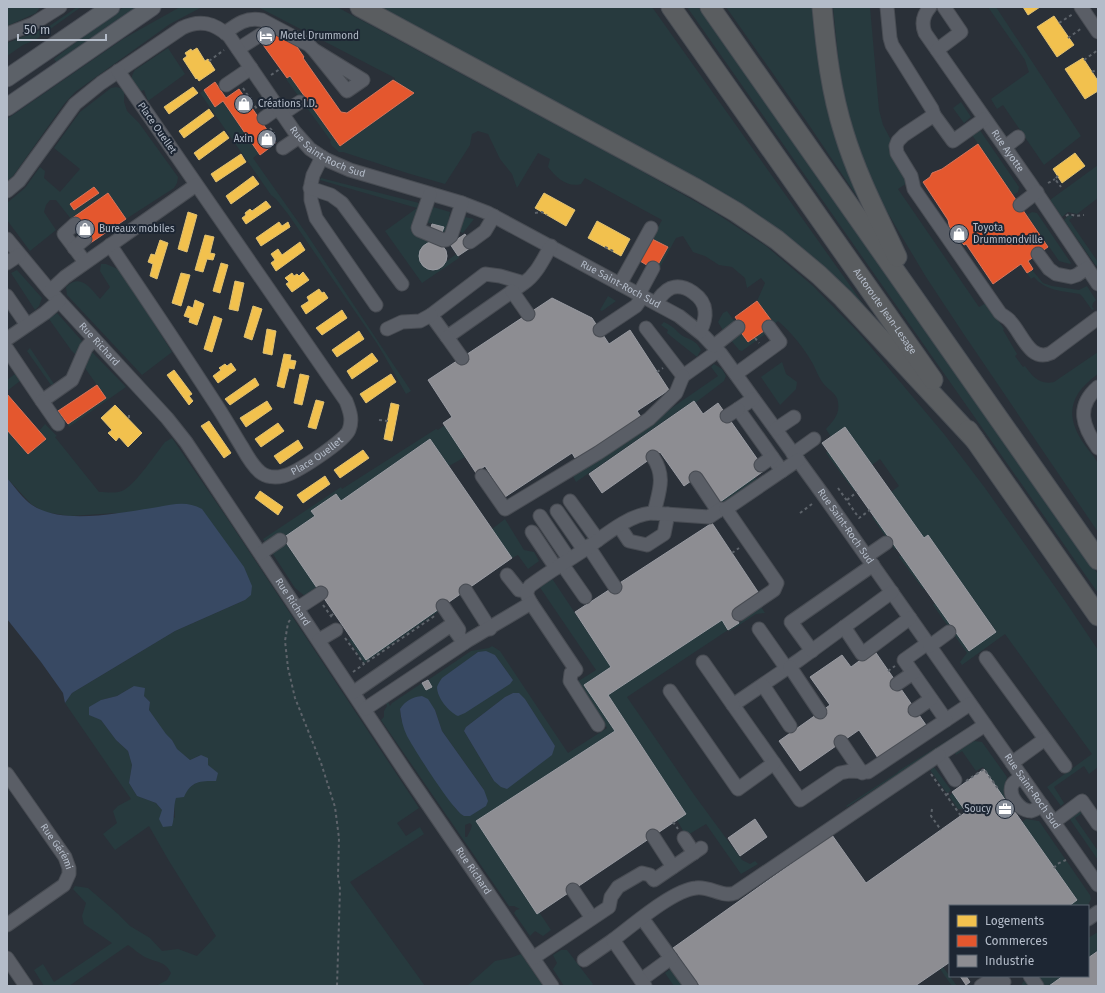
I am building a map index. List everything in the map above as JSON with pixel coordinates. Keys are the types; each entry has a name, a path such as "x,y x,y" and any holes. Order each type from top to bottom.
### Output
{"highway":[{"path":"360,7 695,188 736,212 776,240 819,275 843,298 975,440"},
{"name":"Autoroute Jean-Lesage","path":"671,7 1098,616"},
{"path":"710,7 1098,560"},
{"path":"822,7 833,93 843,133 864,189 919,303"}],"main road":[{"path":"7,78 111,7"},
{"path":"7,107 152,7"}],"street":[{"path":"7,34 33,24 58,7"},
{"path":"887,7 892,45 932,109 934,115 953,141 984,119"},
{"path":"937,50 961,32 944,7"},
{"path":"1081,7 1098,32"},
{"name":"Rue Ayotte","path":"927,11 923,25 924,29 937,50 1094,276"},
{"path":"225,33 241,22 249,19 262,20 267,31"},
{"name":"Rue Saint-Roch Sud","path":"7,191 19,181 76,104 89,92 172,34 191,23 200,22 208,24 225,33 236,46 299,137 310,149 322,158 350,170 462,203 494,216 679,316 700,332 716,348 736,374 929,644 1098,885"},
{"path":"236,46 267,31 304,42 314,50"},
{"path":"226,85 251,68"},
{"name":"Place Ouellet","path":"110,245 217,406 256,468 265,475 278,477 290,474 314,460 344,438 349,432 351,414 337,388 118,71"},
{"path":"264,118 300,102"},
{"path":"934,115 900,138 896,146 897,153 911,176 914,189 1000,313 1010,321 1034,353 1046,356 1098,318"},
{"path":"283,148 299,137"},
{"path":"1005,147 1018,137"},
{"path":"322,158 311,179 310,188 311,200 316,218 376,305"},
{"path":"50,291 57,283 85,262 196,185"},
{"path":"310,188 331,195 342,203 402,284"},
{"path":"1020,205 1036,192"},
{"path":"430,194 418,228 419,230 442,240 446,240 451,236 462,203"},
{"path":"470,242 485,231 494,216"},
{"path":"75,224 64,234 85,262"},
{"path":"620,284 651,228"},
{"name":"Rue Richard","path":"7,239 50,291 167,418 178,432 552,986"},
{"path":"74,248 85,239"},
{"path":"447,337 534,275 551,246"},
{"path":"1038,254 1049,270 1056,274 1071,277 1077,275 1094,276"},
{"path":"7,263 19,255"},
{"path":"600,330 636,306 653,268"},
{"path":"387,328 402,322 420,321 431,315 485,274 500,276 524,283"},
{"path":"656,303 662,295 671,288 683,288 693,292 703,303 705,311 704,322 700,332"},
{"path":"512,291 528,314"},
{"path":"7,296 27,325"},
{"path":"7,339 48,311 59,301"},
{"path":"431,315 462,358"},
{"path":"482,476 504,509 598,453 649,419 676,393 683,376 738,327"},
{"path":"736,374 780,342 769,327"},
{"path":"646,328 683,376"},
{"path":"42,401 72,380 86,348 94,339"},
{"path":"7,349 58,424"},
{"path":"1098,387 1089,397 1084,409 1083,417 1087,433 1098,448"},
{"path":"727,416 753,399"},
{"path":"738,409 782,471"},
{"path":"776,429 794,417"},
{"path":"762,474 782,471 814,439"},
{"path":"653,457 659,466 661,476 654,513"},
{"path":"365,709 465,642 490,628 529,597 530,586 619,526 643,513 710,517 722,510 762,474 772,457"},
{"path":"696,478 777,583 774,590 739,614"},
{"path":"570,501 590,545 615,586"},
{"path":"557,511 590,545"},
{"path":"619,526 629,541 647,545 664,534 668,514"},
{"path":"540,516 562,564"},
{"path":"532,532 562,564 585,597"},
{"path":"261,553 280,540"},
{"path":"812,651 791,622 870,561 886,543"},
{"path":"507,575 519,590 529,597 576,670 571,673 570,681 598,724"},
{"path":"466,591 490,628"},
{"path":"733,705 812,651 892,592"},
{"path":"297,607 321,597"},
{"path":"442,609 465,642"},
{"path":"844,628 862,654 910,618"},
{"path":"354,692 451,625 465,642"},
{"path":"319,640 338,628"},
{"path":"759,629 820,712"},
{"path":"946,720 904,660 949,632"},
{"path":"986,658 1064,766"},
{"path":"703,662 800,800 840,773 850,771 862,773 868,772 970,704"},
{"path":"897,684 913,674"},
{"path":"763,685 790,726"},
{"path":"670,691 738,789 774,764"},
{"path":"915,710 931,699"},
{"path":"584,960 670,898 688,889 703,888 727,894 735,893 985,725"},
{"path":"1012,763 1045,739"},
{"path":"841,742 862,773"},
{"path":"939,755 957,785"},
{"name":"Rue Gérémi","path":"7,774 65,856 69,868 69,874 64,885 7,925"},
{"path":"1022,776 1014,782 1012,786 1012,792 1016,801 1022,808 1029,811 1042,805"},
{"path":"1054,822 1082,801 1098,824"},
{"path":"653,836 673,867"},
{"path":"533,958 609,907 611,897 618,887 640,873 645,873 654,880 698,850 684,838"},
{"path":"573,890 592,918"},
{"path":"1089,918 1098,912"},
{"path":"642,918 691,986"},
{"path":"613,940 643,983 671,958"},
{"path":"7,958 26,986"},
{"path":"1031,977 1037,986"},
{"path":"980,986 992,979 1005,981"}],"path":[{"path":"209,61 236,46"},
{"path":"1084,60 1098,50"},
{"path":"1092,72 1098,69"},
{"path":"247,101 250,99 264,118"},
{"path":"1048,183 1058,176"},
{"path":"1055,178 1061,188"},
{"path":"535,212 542,212 547,215"},
{"path":"1063,218 1068,214 1076,216 1084,215"},
{"path":"605,247 616,252"},
{"path":"129,415 129,420"},
{"path":"379,420 388,421"},
{"path":"838,488 859,518 870,510"},
{"path":"846,500 857,492"},
{"path":"800,513 812,504"},
{"path":"321,597 338,628 364,664"},
{"path":"297,607 288,623 285,641 288,668 295,698 321,762 332,799 339,838 338,876 340,889 337,986"},
{"path":"355,670 442,609"},
{"path":"331,616 334,613"},
{"path":"946,795 957,785 984,769 1002,794"},
{"path":"928,770 961,816"},
{"path":"932,809 931,816 941,830"},
{"path":"1054,868 1057,864 1066,860"}],"green space":[{"path":"7,7 40,7 36,13 7,26"},
{"path":"77,7 81,7 35,40 23,45 7,56 7,43 48,27"},
{"path":"124,7 138,7 57,63 54,59 104,20"},
{"path":"180,7 202,7 170,24 75,92 64,104 13,176 7,181 7,119 123,39"},
{"path":"258,7 337,7 636,168 714,212 766,246 813,286 859,333 944,434 985,488 1098,650 1098,767 1089,774 1084,766 1054,787 1064,803 1061,806 1047,787 1092,754 1005,634 962,665 960,662 967,653 933,605 935,603 969,651 996,631 928,536 924,538 891,492 899,486 880,459 872,465 845,427 831,437 826,429 834,420 837,413 837,399 822,381 813,364 797,341 778,321 774,324 757,301 765,283 761,278 747,288 745,278 732,267 719,265 705,256 693,252 683,236 676,238 658,271 655,270 668,247 652,239 662,220 585,178 581,184 576,185 562,181 548,167 550,159 538,153 517,188 512,174 500,159 488,134 478,131 472,134 470,145 445,184 339,152 332,146 331,141 286,79 290,76 340,146 413,93 395,81 395,78"},
{"path":"375,7 652,7 866,308 863,309 817,262"},
{"path":"687,7 698,7 949,360 1098,574 1098,593"},
{"path":"726,7 815,7 862,195 858,198 807,122"},
{"path":"833,7 870,7 879,110 883,125 891,140 890,155 906,178 907,183 898,189 979,307 986,303 1004,329 1003,330 1017,354 1015,356 1023,367 1025,366 1034,377 1040,381 1049,383 1054,382 1098,352 1098,374 1081,389 1076,397 1072,414 1078,433 1098,464 1098,532 926,277 880,200 858,152 850,125 839,66"},
{"path":"988,7 996,7 1081,136 1044,165 1003,105 997,109 991,99 1029,72 1025,60"},
{"path":"168,48 185,74 148,101 144,90 141,91 133,82 133,73 135,70"},
{"path":"116,87 124,91 124,102 127,111 139,123 178,177 177,183 174,188 126,219 108,193 71,219 56,200 50,200 46,205 44,212 56,230 30,251 7,220 7,203 25,188 40,167 45,171 44,178 60,192 80,169 54,148 80,112 111,88"},
{"path":"204,90 215,107 223,101 259,153 253,158 306,233 411,391 406,394 376,342 288,214 271,195 200,93"},
{"path":"961,102 971,117 964,123 953,108"},
{"path":"979,129 1019,187 1018,192 1013,195 972,135"},
{"path":"1098,165 1098,198 1077,214 1068,212 1062,217 1050,200"},
{"path":"321,178 419,203 412,230 433,239 432,242 425,245 421,249 419,255 423,265 427,269 439,269 457,254 459,258 422,283 385,231 417,208 320,180"},
{"path":"431,207 450,212 447,229 441,235 444,227 426,222"},
{"path":"1032,212 1037,213 1071,263 1070,264 1059,261 1027,215"},
{"path":"1069,215 1073,217 1069,220 1098,262 1096,266 1064,220"},
{"path":"465,217 474,219 463,233 458,231"},
{"path":"101,264 106,264 120,270 172,352 142,375 67,295 66,287 76,281 89,287 100,299 110,287 100,271"},
{"path":"17,270 42,298 39,306 35,310 11,273"},
{"path":"1032,270 1043,283 1052,286 1079,290 1087,286 1096,300 1092,307 1094,309 1092,310 1080,294 1055,290 1039,282 1034,277 1031,279 1027,273"},
{"path":"608,296 616,301 602,311 600,310"},
{"path":"727,311 735,322 724,332 718,322 723,313"},
{"path":"57,313 82,341 77,354 71,350 49,319"},
{"path":"664,322 699,346 701,350 697,357 667,333 668,330 661,325"},
{"path":"766,329 768,332 742,351 739,350 730,339 739,330 748,342"},
{"path":"30,348 54,384 51,385 27,351"},
{"path":"92,352 126,387 69,427 68,424 106,398 85,368"},
{"path":"782,362 786,374 797,382 796,389 780,405 761,377"},
{"path":"714,364 722,369 726,376 724,381 695,403 693,401 576,482 573,476 718,376 711,367"},
{"path":"15,374 20,381 7,391 7,380"},
{"path":"45,424 57,436 55,437 99,492 115,492 124,490 140,475 165,442 172,438 227,518 419,808 397,823 406,836 420,827 424,834 350,882 425,986 156,986 167,980 171,973 169,969 164,964 147,958 128,945 69,986 44,986 34,970 43,964 54,982 112,943 84,924 82,916 86,903 73,889 75,886 88,888 130,926 150,938 162,951 178,949 197,956 216,936 149,826 115,850 103,834 117,823 113,811 118,806 131,799 65,703 72,693 175,631 245,600 116,513 70,516 44,512 31,504 7,478 7,430 28,454 46,439 39,431","holes":["134,686 150,702 149,710 166,735 172,740 176,749 190,760 201,755 208,765 198,781 176,798 174,804 175,818 162,810 156,803 137,796 129,783 132,765 128,751 116,740 101,720 101,700 117,696"]},
{"path":"445,425 465,457 449,466 430,439 341,501 336,494 311,511 315,516 283,538 266,543 263,539 341,487 342,489 436,429 438,430"},
{"path":"828,451 855,490 854,491 826,453"},
{"path":"755,477 758,480 722,505 720,502"},
{"path":"874,516 897,549 895,550 872,517"},
{"path":"505,519 524,550 534,552 539,561 528,569 518,555 512,558 492,529"},
{"path":"285,542 318,589 306,597 295,588 271,551"},
{"path":"901,555 924,588 923,589 899,557"},
{"path":"551,577 611,667 584,685 615,731 476,821 537,914 539,912 551,930 543,936 535,931 530,936 514,913 516,910 520,909 514,906 509,906 381,720 384,717 384,711 387,706 386,703 388,702 390,706 392,703 422,683 426,690 432,687 428,680 471,651 489,648 492,646 500,651 568,753 607,728 577,682 596,670 539,586","holes":["478,652 495,655 513,680 457,668","513,693 525,699 555,747 494,781 464,731 466,727 505,697","422,696 435,710 442,731 484,790 464,816 456,809 422,760 401,719 400,710 404,704 412,699","470,823 472,825 467,837 465,837 465,825"]},
{"path":"761,607 765,613 756,614 730,631 728,630 627,697 695,796 742,860 750,864 755,861 758,864 741,874 706,824 686,836 677,820 686,814 608,695 722,620 729,630"},
{"path":"438,610 439,611 401,638 400,637"},
{"path":"397,638 398,640 364,663 348,639 353,640 366,659"},
{"path":"964,730 965,731 847,807 846,806 900,770"},
{"path":"974,741 982,742 1007,777 1005,786 1009,799 1006,801 983,767 976,771 962,751 956,755 955,753"},
{"path":"934,767 951,790 948,793 930,770"},
{"path":"953,793 964,809 958,809 949,796"},
{"path":"1080,811 1082,813 1075,818 1098,851 1098,860 1069,818"},
{"path":"1026,819 1039,821 1090,895 1091,899 1088,905 1070,905 1077,900 1022,822"},
{"path":"1098,932 1098,951 1089,957 1089,937"},
{"path":"561,950 567,950 593,984 591,986 564,986 553,969 557,963 553,955"},
{"path":"521,954 543,986 467,986 495,961"},
{"path":"943,967 957,986 952,986 940,969"},
{"path":"672,968 684,986 674,986 665,973"},
{"path":"1029,977 1062,977 1049,986 1021,986"}],"water":[{"path":"7,478 22,496 32,505 45,511 60,515 94,516 170,505 186,504 196,506 202,509 244,567 252,586 251,595 245,600 175,631 72,693 65,703 63,693 7,619"},
{"path":"486,651 495,655 513,680 510,684 458,716 447,708 441,700 437,686 442,678 478,652"},
{"path":"134,686 145,688 144,696 150,702 149,710 177,749 190,760 201,755 208,758 208,765 218,773 216,781 197,783 190,788 184,797 176,798 172,826 163,827 159,819 162,810 156,803 137,796 129,783 132,765 128,751 116,740 101,720 89,715 89,707 101,700 117,696"},
{"path":"513,693 519,693 525,699 555,746 552,755 507,789 501,787 494,781 464,731 466,727 505,697"},
{"path":"422,696 428,699 435,710 442,731 484,790 488,801 486,806 470,816 464,816 451,803 425,766 411,743 402,723 400,709 409,700"}],"building: Logements":[{"path":"1023,7 1040,7 1028,15"},
{"path":"1054,16 1074,45 1057,57 1037,27"},
{"path":"197,48 205,61 208,59 215,70 199,81 197,78 196,79 183,59 187,56 185,53 191,49 192,51"},
{"path":"1083,58 1098,81 1098,91 1085,99 1065,69"},
{"path":"193,87 198,93 169,114 164,107"},
{"path":"209,109 214,116 184,138 179,131"},
{"path":"224,131 229,138 199,160 194,153"},
{"path":"1075,153 1085,166 1062,183 1053,169"},
{"path":"241,154 246,162 216,182 211,174"},
{"path":"253,176 259,184 231,204 226,196"},
{"path":"544,193 575,210 566,226 535,208"},
{"path":"266,201 271,207 246,224 242,218 246,215 245,213 250,209 252,211"},
{"path":"188,212 197,215 187,252 178,249"},
{"path":"597,221 630,239 621,256 588,238"},
{"path":"279,222 282,226 288,222 290,227 261,246 256,238"},
{"path":"205,235 214,237 210,253 215,254 213,260 207,259 203,272 195,270"},
{"path":"160,240 168,243 157,279 150,276 153,264 148,262 151,254 155,255"},
{"path":"300,242 305,250 276,271 271,263 275,260 271,254 278,249 282,255"},
{"path":"221,263 228,265 220,293 213,291"},
{"path":"303,272 309,280 292,292 286,284 289,282 285,278 292,273 294,276 297,274 299,276"},
{"path":"181,273 190,275 181,306 172,303"},
{"path":"235,281 244,283 238,311 229,309"},
{"path":"319,289 322,293 324,292 328,298 306,314 301,306 309,301 307,297"},
{"path":"195,300 204,304 197,325 189,322 190,318 184,316 188,306 193,308"},
{"path":"253,306 262,309 252,340 244,337"},
{"path":"342,310 347,318 322,335 316,328"},
{"path":"214,316 222,319 212,352 204,349"},
{"path":"267,329 276,331 272,355 263,353"},
{"path":"359,331 364,339 337,357 332,350"},
{"path":"372,353 378,361 352,379 347,371"},
{"path":"284,354 291,355 290,360 296,361 294,369 289,368 284,388 277,386"},
{"path":"231,363 236,370 218,383 213,376 221,370 219,368 225,364 227,366"},
{"path":"174,370 192,394 189,396 193,401 189,405 167,375"},
{"path":"300,374 309,376 302,405 294,403"},
{"path":"391,374 396,382 366,403 360,394"},
{"path":"255,378 259,385 230,405 225,399"},
{"path":"316,400 324,402 316,429 308,427"},
{"path":"267,401 272,409 246,427 240,418"},
{"path":"391,403 399,405 392,441 384,439"},
{"path":"115,405 142,433 128,447 119,437 116,441 108,433 112,430 101,418"},
{"path":"209,421 231,453 224,458 201,426"},
{"path":"278,423 284,431 261,447 255,439"},
{"path":"298,440 303,448 280,464 274,456"},
{"path":"363,450 369,458 340,478 334,470"},
{"path":"325,476 330,484 303,503 297,495"},
{"path":"260,491 283,507 278,515 255,498"}],"building: Commerces":[{"path":"264,27 270,35 275,32 293,41 304,57 303,58 341,112 347,113 393,80 414,93 340,146 290,76 287,78 261,42 264,40 257,31"},
{"path":"215,82 226,98 239,89 276,143 260,155 223,101 215,107 204,90"},
{"path":"978,144 1048,247 1028,261 1033,269 1032,270 1027,273 1021,264 993,284 966,244 964,245 957,238 955,240 948,230 950,229 948,220 923,182 930,177 932,173 942,169"},
{"path":"94,187 99,193 74,210 70,204"},
{"path":"108,193 126,219 89,244 71,219"},
{"path":"652,239 668,247 655,270 640,261"},
{"path":"757,301 774,324 748,342 734,323 737,320 735,317"},
{"path":"97,385 106,398 68,424 58,411"},
{"path":"7,394 46,439 28,454 7,430"}],"building: Industrie":[{"path":"432,224 444,227 441,235 430,231"},
{"path":"465,234 473,246 458,256 450,244"},
{"path":"433,242 443,246 447,256 443,266 433,270 423,266 419,256 423,246"},
{"path":"552,298 592,318 609,344 630,330 669,390 637,411 643,420 585,458 582,454 575,458 572,453 505,497 485,466 476,473 443,423 452,417 428,380"},
{"path":"694,401 703,414 718,403 765,470 720,502 701,474 684,486 660,452 602,493 589,474"},
{"path":"845,427 924,538 928,535 996,632 969,651 822,443"},
{"path":"430,439 512,558 366,660 283,538 315,516 311,511 336,494 341,501"},
{"path":"712,523 760,595 733,613 739,623 728,630 722,620 608,695 686,814 537,914 476,821 615,731 584,685 611,667 575,612"},
{"path":"874,650 926,725 878,758 859,730 800,771 779,741 830,705 810,677 842,655 851,667"},
{"path":"428,680 432,687 426,690 422,683"},
{"path":"984,769 1006,801 1011,804 1015,812 1077,900 1070,905 949,905 949,963 915,986 700,986 673,948 832,835 866,883 966,812 952,792"},
{"path":"755,819 767,837 740,856 728,838"},
{"path":"1098,951 1098,986 1049,986 1062,977 1089,977 1089,957"},
{"path":"961,977 967,977 970,982 966,985"}],"place":[{"name":"Motel Drummond","path":"266,36"},
{"name":"Créations I.D.","path":"244,104"},
{"name":"Axin","path":"267,139"},
{"name":"Bureaux mobiles","path":"85,229"},
{"name":"Toyota Drummondville","path":"959,234"},
{"name":"Soucy","path":"1005,809"}]}
